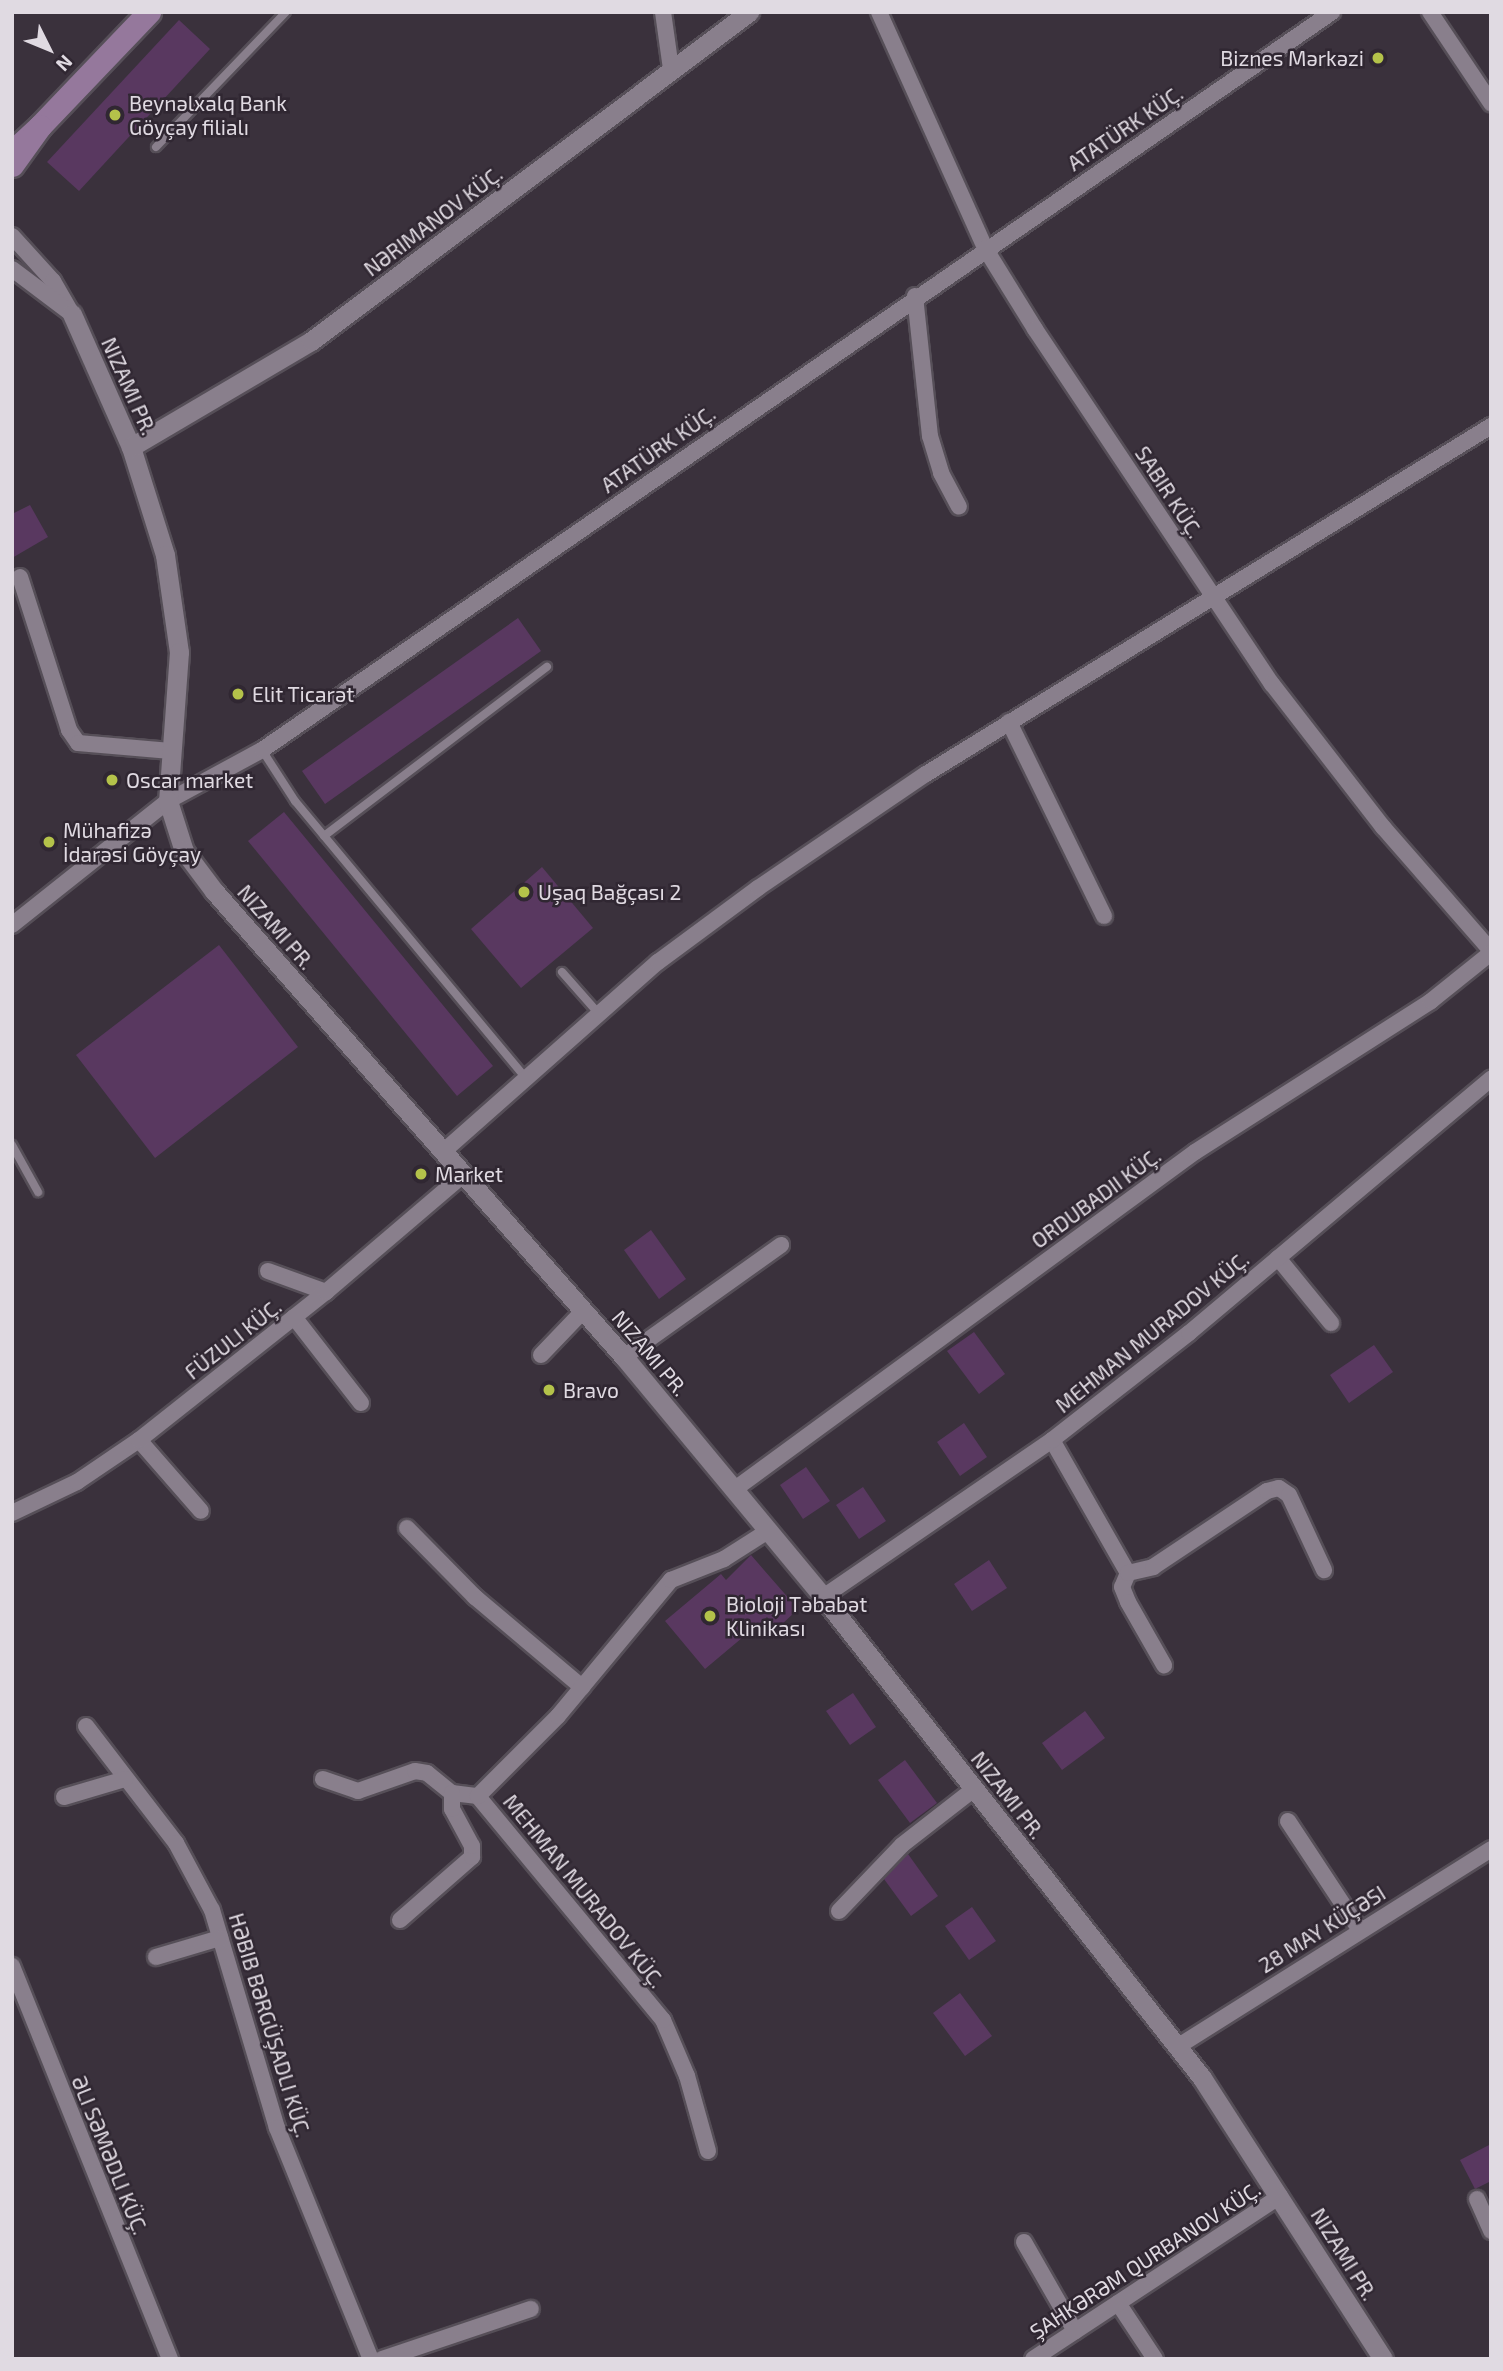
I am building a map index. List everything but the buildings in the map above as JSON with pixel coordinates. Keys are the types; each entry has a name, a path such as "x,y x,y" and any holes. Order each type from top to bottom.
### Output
{"main road":[{"path":"12,152 40,127 149,12"},
{"path":"12,164 40,127"}],"street":[{"path":"663,12 671,69"},
{"name":"NƏRIMANOV KÜÇ.","path":"131,447 311,341 750,12"},
{"name":"SABIR KÜÇ.","path":"879,12 985,248 1213,600 1320,749 1491,952"},
{"name":"ATATÜRK KÜÇ.","path":"12,925 168,801 261,750 915,296 1332,12"},
{"path":"1430,12 1491,103"},
{"path":"12,236 54,281 72,314"},
{"path":"12,269 72,314"},
{"path":"915,296 930,436 941,473 959,507"},
{"name":"NIZAMI PR.","path":"72,314 131,447 165,555 175,609 179,652 168,801 184,851 214,891 584,1310 823,1597 1177,2047 1234,2124 1383,2359"},
{"path":"444,1151 599,1014 702,928 1009,722 1213,600 1491,426"},
{"path":"20,577 69,730 78,743 171,751"},
{"path":"1009,722 1104,916"},
{"name":"ORDUBADII KÜÇ.","path":"735,1489 1195,1152 1431,1000 1491,952"},
{"name":"MEHMAN MURADOV KÜÇ.","path":"823,1597 1052,1440 1278,1258 1491,1079"},
{"name":"FÜZULI KÜÇ.","path":"12,1513 77,1482 139,1440 326,1292 464,1174"},
{"path":"624,1357 781,1245"},
{"path":"1278,1258 1331,1324"},
{"path":"268,1271 326,1292"},
{"path":"541,1355 584,1310"},
{"path":"294,1317 361,1403"},
{"path":"139,1440 201,1511"},
{"path":"1052,1440 1128,1573"},
{"path":"1128,1573 1153,1567 1267,1491 1279,1488 1289,1495 1324,1570"},
{"path":"407,1528 475,1597 582,1687"},
{"name":"MEHMAN MURADOV KÜÇ.","path":"708,2151 687,2076 663,2020 478,1796 582,1687 671,1580 724,1559 768,1531"},
{"path":"1128,1573 1122,1587 1164,1665"},
{"path":"86,1726 176,1843 212,1910 278,2128 371,2359"},
{"path":"323,1779 358,1791 415,1771 427,1773 452,1793 478,1796"},
{"path":"64,1797 125,1779"},
{"path":"839,1911 902,1845 974,1788"},
{"path":"400,1920 472,1857 472,1846 452,1809 452,1793"},
{"path":"1287,1821 1360,1930"},
{"name":"28 MAY KÜÇƏSI","path":"1177,2047 1491,1849"},
{"path":"156,1957 220,1938"},
{"name":"ƏLI SƏMƏDLI KÜÇ.","path":"12,1966 170,2359"},
{"name":"ŞAHKƏRƏM QURBANOV KÜÇ.","path":"1033,2359 1280,2196"},
{"path":"1477,2199 1491,2231"},
{"path":"1024,2242 1075,2331"},
{"path":"1118,2303 1155,2359"},
{"path":"382,2359 531,2309"}],"lane":[{"path":"156,147 286,12"},
{"path":"324,835 547,667"},
{"path":"261,750 324,835 526,1078"},
{"path":"562,972 599,1014"},
{"path":"12,1145 38,1192"}],"place":[{"name":"Biznes Mərkəzi","path":"1378,58"},
{"name":"Beynəlxalq Bank Göyçay filialı","path":"115,115"},
{"name":"Elit Ticarət","path":"238,694"},
{"name":"Oscar market","path":"112,780"},
{"name":"Mühafizə İdarəsi Göyçay","path":"49,842"},
{"name":"Uşaq Bağçası 2","path":"524,892"},
{"name":"Market","path":"421,1174"},
{"name":"Bravo","path":"549,1390"},
{"name":"Bioloji Təbabət Klinikası","path":"710,1616"}]}
